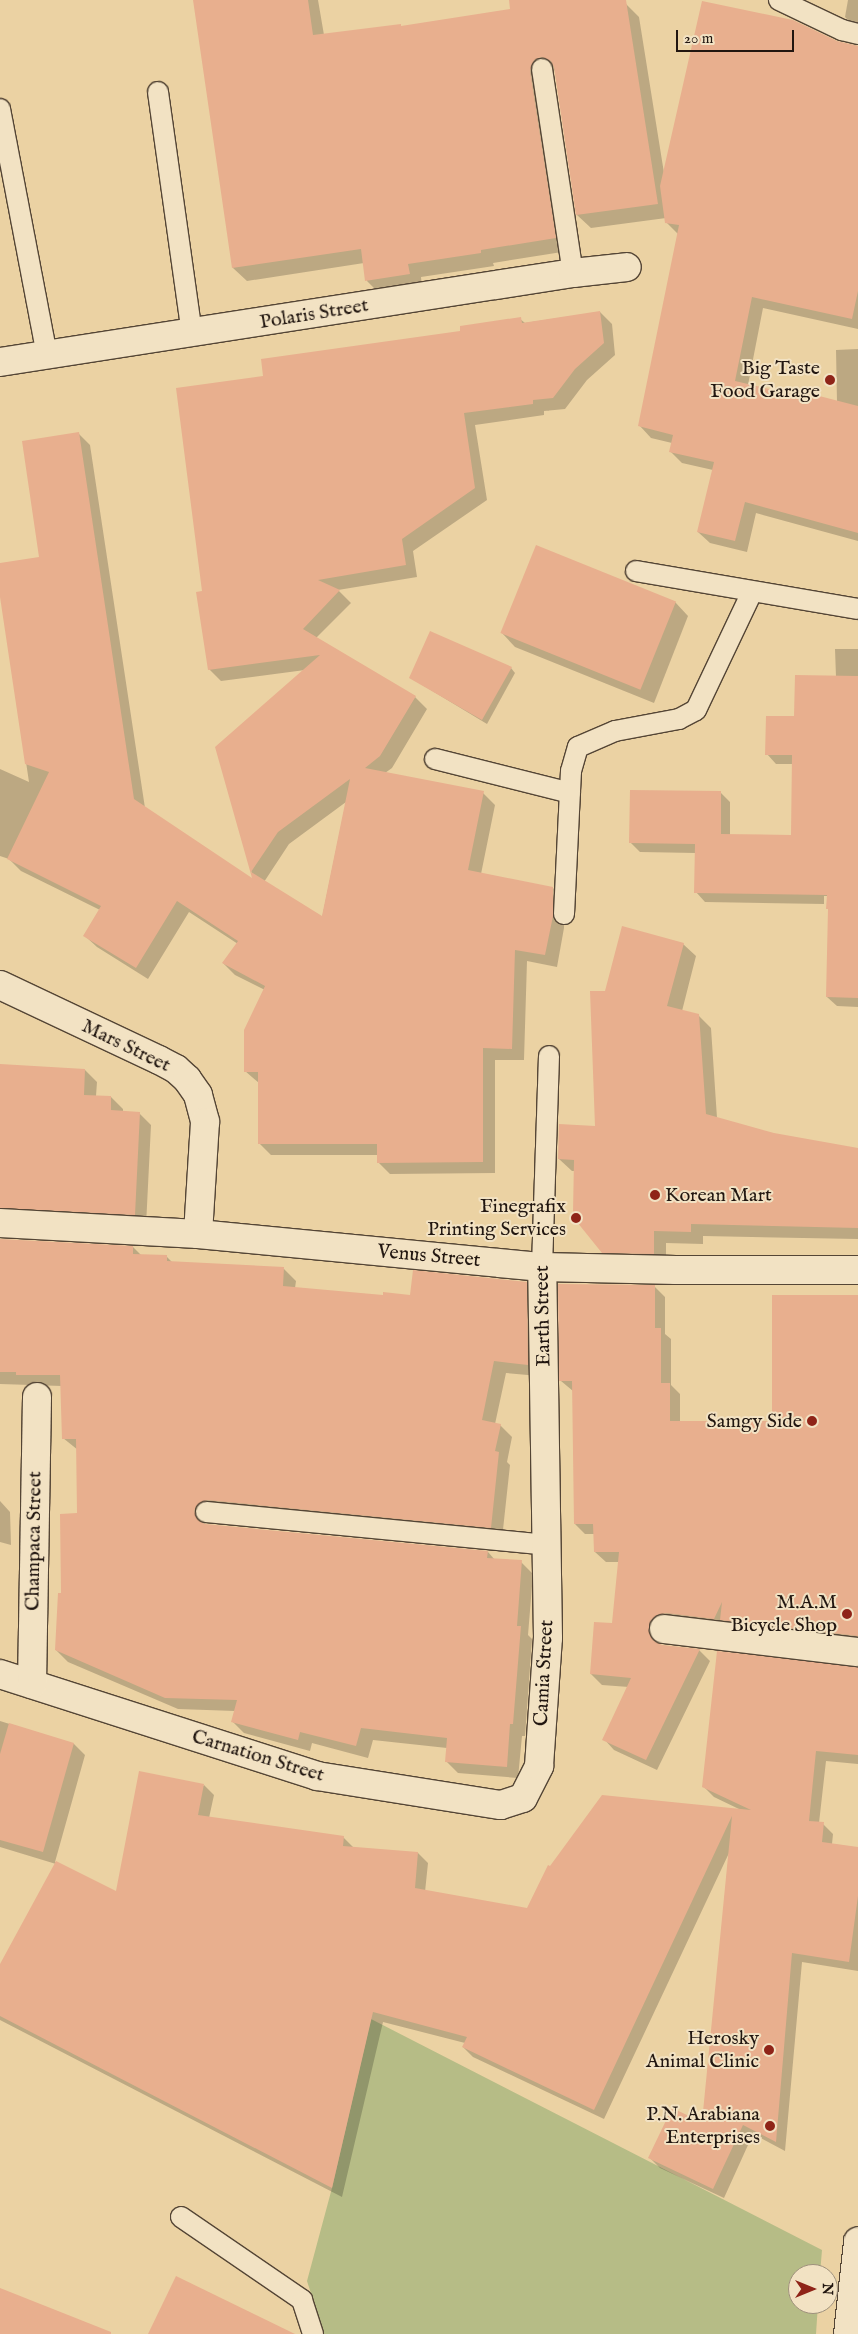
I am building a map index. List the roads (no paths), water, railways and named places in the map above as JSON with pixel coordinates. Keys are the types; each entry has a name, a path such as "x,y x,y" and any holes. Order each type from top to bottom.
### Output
{"street":[{"name":"Polaris Street","path":"0,362 573,273 628,268"},
{"name":"Mars Street","path":"0,985 159,1060 176,1069 187,1080 198,1095 205,1122 198,1234"},
{"name":"Venus Street","path":"0,1223 198,1234 542,1267 676,1270 858,1270"},
{"name":"Earth Street","path":"542,1267 547,1545"},
{"name":"Champaca Street","path":"32,1684 36,1397"},
{"name":"Camia Street","path":"523,1798 539,1766 548,1638 547,1545"},
{"path":"664,1629 858,1652"},
{"name":"Carnation Street","path":"0,1674 317,1776 501,1805 523,1798"},
{"path":"848,2334 858,2242"}],"lane":[{"path":"779,0 842,30 858,34"},
{"path":"542,69 573,273"},
{"path":"158,92 192,333"},
{"path":"0,109 47,355"},
{"path":"636,571 858,609"},
{"path":"564,914 571,771 578,746 615,731 679,719 696,710 752,592"},
{"path":"435,759 570,793"},
{"name":"Earth Street","path":"542,1267 550,1056"},
{"path":"206,1512 547,1545"},
{"path":"181,2217 302,2300 313,2334"}],"place":[{"name":"Big Taste Food Garage","path":"830,380"},
{"name":"Korean Mart","path":"655,1195"},
{"name":"Finegrafix Printing Services","path":"576,1218"},
{"name":"Samgy Side","path":"812,1421"},
{"name":"M.A.M Bicycle Shop","path":"847,1614"},
{"name":"Herosky Animal Clinic","path":"769,2050"},
{"name":"P.N. Arabiana Enterprises","path":"770,2126"}]}
